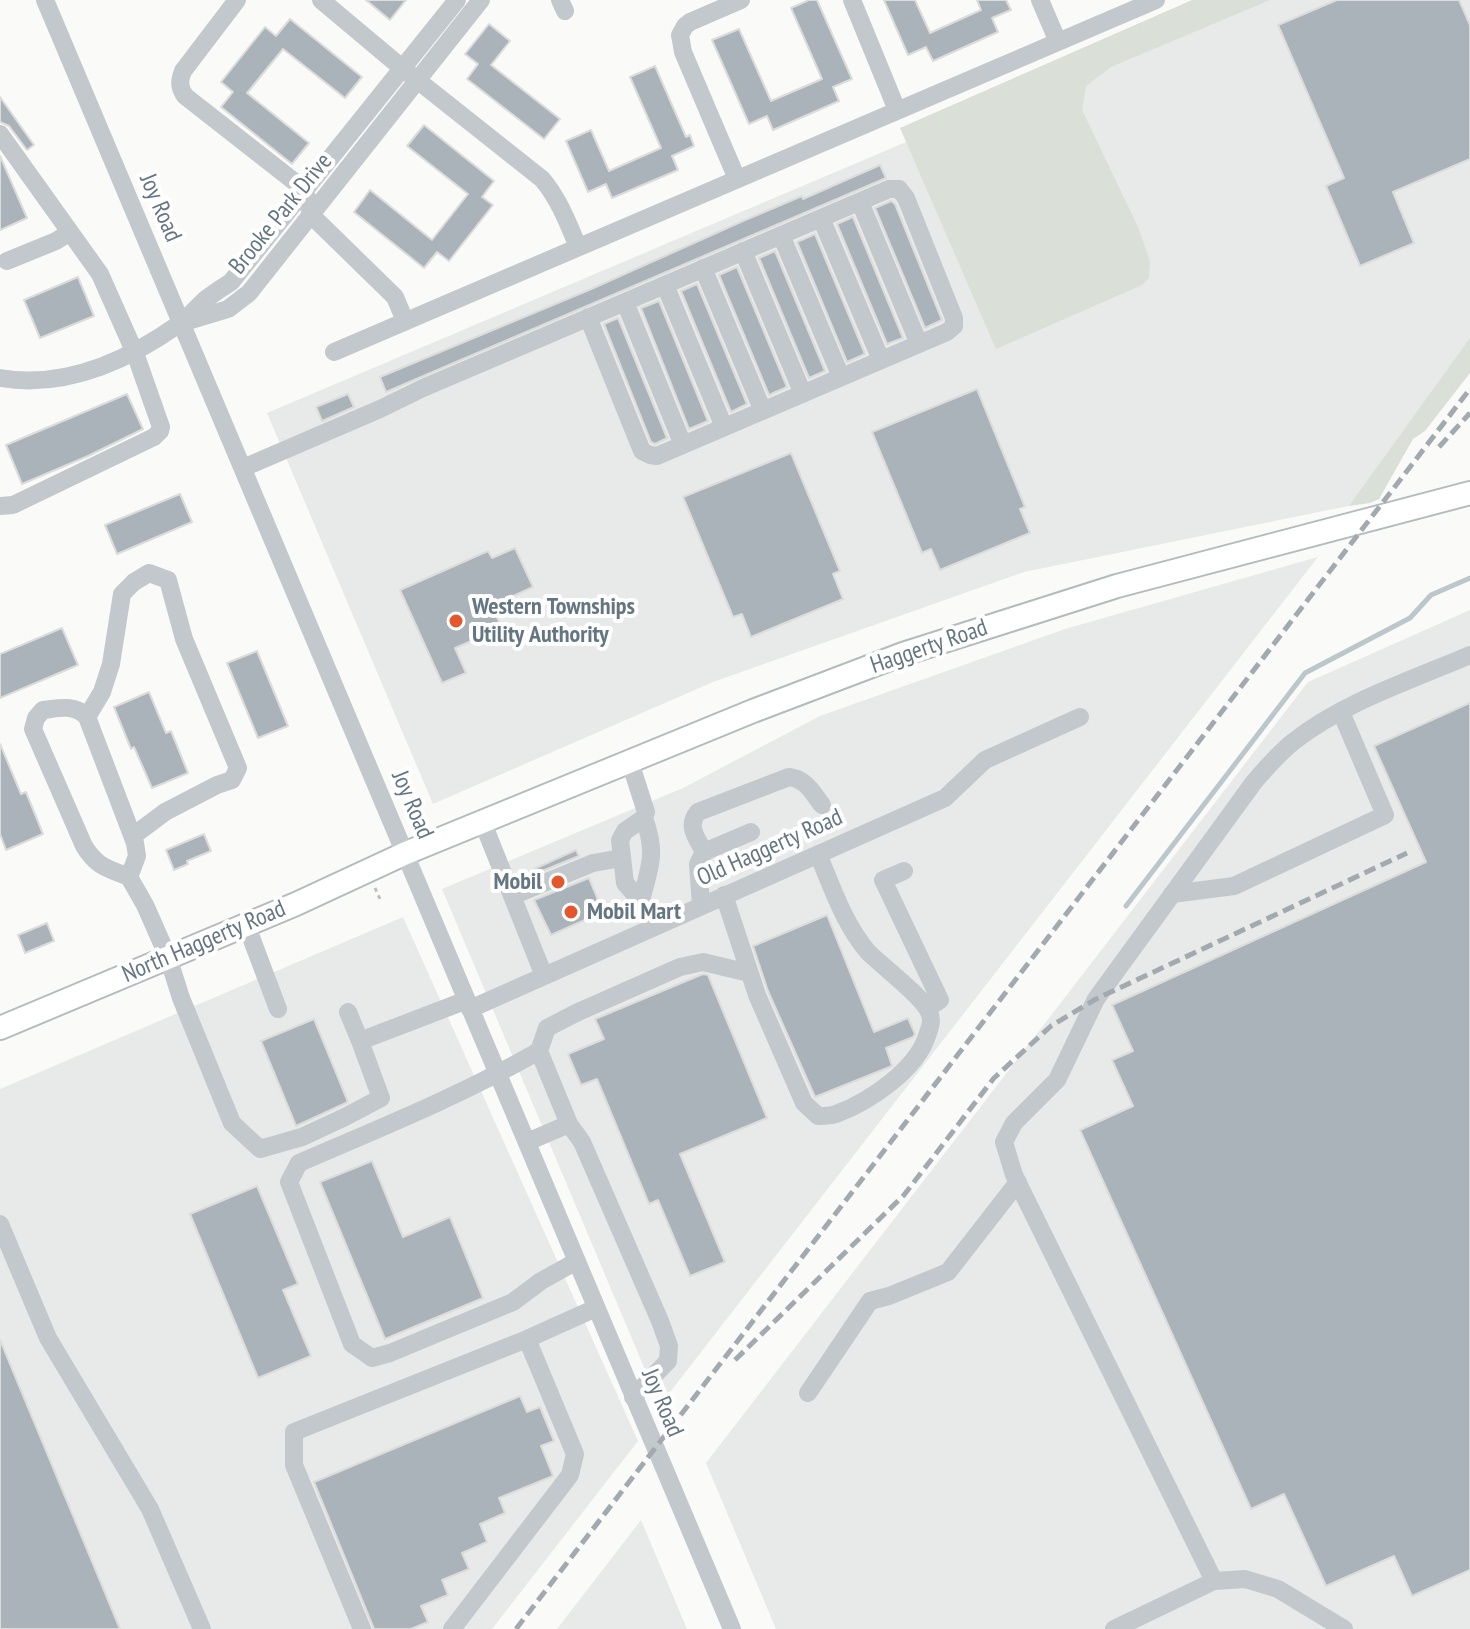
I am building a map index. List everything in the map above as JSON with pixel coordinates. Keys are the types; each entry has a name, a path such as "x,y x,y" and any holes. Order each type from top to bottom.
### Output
{"main road":[{"name":"Haggerty Road","path":"406,853 903,654 1117,586 1470,493"},
{"name":"North Haggerty Road","path":"0,1028 296,904 406,853"}],"street":[{"name":"Joy Road","path":"45,0 732,1629"},
{"path":"237,0 183,71 180,89 305,190 311,215 395,297 405,321"},
{"path":"321,0 542,179 553,191 578,247"},
{"name":"Brooke Park Drive","path":"182,322 207,298 231,282 457,0"},
{"name":"Brooke Park Drive","path":"182,322 228,309 249,293 481,0"},
{"path":"737,179 683,52 680,35 690,22 741,0"},
{"path":"852,0 897,110"},
{"path":"1040,0 1058,42"},
{"path":"334,352 1156,0"},
{"path":"0,134 100,274 135,353 160,421 160,431 154,437 13,505 0,506"},
{"path":"243,468 423,388 588,317 665,285 703,268 860,202 889,189 899,189 906,198 954,318 954,326 947,332 657,456 642,451 588,317"},
{"path":"860,202 919,344"},
{"path":"821,218 881,360"},
{"path":"7,261 70,232"},
{"path":"781,235 841,377"},
{"path":"743,251 803,394"},
{"path":"703,268 763,411"},
{"path":"665,285 724,427"},
{"path":"625,302 683,445"},
{"path":"0,378 64,378 96,369 135,353 182,322"},
{"path":"87,717 102,692 111,664 122,594 149,573 168,580 184,639 238,768 232,780 165,812 133,836"},
{"path":"1214,1581 1018,1182 1004,1142 1014,1123 1057,1080 1096,999 1254,782 1275,758 1313,728 1341,712 1470,655"},
{"path":"129,877 137,856 133,836 87,717 72,708 43,710 36,718 33,729 84,846 91,858 102,867 129,877 168,957 181,998 232,1123 260,1149 302,1137 381,1098 348,1012"},
{"path":"1172,894 1234,886 1385,815 1341,712"},
{"name":"Old Haggerty Road","path":"360,1041 544,976 945,798 985,760 1080,717"},
{"path":"630,762 646,812 644,818 625,831 620,840 625,883 660,923"},
{"path":"704,852 691,824 698,812 789,777 806,783 822,805"},
{"path":"641,901 652,856 652,840 644,818"},
{"path":"483,823 544,976"},
{"path":"701,905 698,864 704,852 751,832"},
{"path":"724,895 757,995 804,1103 818,1116 834,1115 873,1095 902,1073 924,1045 932,1021 928,1008 857,938 818,854"},
{"path":"512,896 593,863 622,858"},
{"path":"904,871 883,880 940,1000 928,1008"},
{"path":"246,924 278,1009"},
{"path":"577,1261 541,1281 513,1302 372,1358 352,1344 289,1182 299,1163 499,1074 539,1051 547,1028 576,1013 680,967 703,962 749,973"},
{"path":"539,1051 569,1124 582,1142 639,1270 669,1346 668,1361 633,1397"},
{"path":"527,1142 569,1124"},
{"path":"808,1393 870,1301 948,1272 1018,1182"},
{"path":"0,1224 48,1338 150,1509 202,1629"},
{"path":"362,1629 294,1465 294,1432 527,1339 596,1308"},
{"path":"452,1629 570,1475 575,1454 527,1339"},
{"path":"1114,1629 1214,1581 1245,1579 1278,1589 1344,1629"}],"shaded area":[{"path":"1192,0 1270,0 1111,67 1086,86 1082,110 1138,227 1150,261 1149,278 1142,285 996,349 900,128"},
{"path":"1241,0 1470,0 1470,355 1358,504 1024,572 713,682 433,804 267,413"},
{"path":"1470,338 1470,373 1425,431 1413,439 1379,499 1349,506"},
{"path":"1318,557 660,1405 442,889 683,788 820,716 1065,629"},
{"path":"1470,610 1470,1629 776,1629 706,1463 1308,682"},
{"path":"403,917 638,1441 492,1629 0,1629 0,1089"},
{"path":"641,1520 687,1629 557,1629"}],"building":[{"path":"366,0 406,0 390,20"},
{"path":"817,0 852,79 833,87 839,101 773,130 767,116 749,124 712,40 739,29 771,101 822,79 791,8"},
{"path":"884,0 915,0 930,33 981,10 977,0 1006,0 1011,10 992,18 998,32 933,61 926,47 908,55"},
{"path":"1337,0 1459,0 1470,25 1470,159 1393,192 1414,243 1360,266 1326,186 1344,178 1278,25"},
{"path":"290,19 362,77 345,98 283,49 247,93 309,143 292,164 221,107 233,92 221,82 265,27 276,36"},
{"path":"489,24 510,41 491,65 560,119 544,139 467,79 478,64 465,54"},
{"path":"655,66 686,137 690,135 694,146 672,156 678,170 612,198 606,184 588,192 566,141 591,130 609,171 661,148 630,77"},
{"path":"0,97 34,145 27,150 9,126 0,122"},
{"path":"424,125 494,181 482,197 493,205 449,261 437,252 424,268 354,212 370,190 432,240 468,194 407,146"},
{"path":"0,156 27,218 0,230"},
{"path":"880,165 886,178 386,392 380,377"},
{"path":"891,201 895,204 942,320 925,328 875,208"},
{"path":"853,217 903,338 887,344 837,224"},
{"path":"815,234 865,354 847,362 797,242"},
{"path":"775,251 825,371 809,378 759,258"},
{"path":"737,267 787,387 769,395 719,275"},
{"path":"78,277 94,316 40,338 24,300"},
{"path":"697,284 747,404 731,412 681,291"},
{"path":"659,301 708,421 689,429 641,308"},
{"path":"618,318 667,438 655,444 651,442 604,324"},
{"path":"977,389 1025,507 1020,509 1030,533 940,570 931,549 922,553 872,432"},
{"path":"127,394 143,429 22,484 6,445"},
{"path":"348,394 354,407 322,421 316,407"},
{"path":"791,453 840,571 833,574 843,599 751,637 742,614 733,617 683,497"},
{"path":"180,494 192,522 117,554 105,525"},
{"name":"Western Townships Utility Authority","path":"515,548 533,587 511,597 514,605 495,613 502,628 455,648 466,673 442,683 400,590 488,551 492,558"},
{"path":"62,628 78,665 0,698 0,654"},
{"path":"257,651 288,726 258,738 227,663"},
{"path":"149,692 166,733 171,731 188,773 152,788 134,747 131,749 114,707"},
{"path":"1470,703 1470,1570 1412,1596 1394,1556 1326,1586 1284,1494 1251,1509 1080,1130 1133,1106 1112,1060 1133,1051 1112,1005 1426,862 1374,746"},
{"path":"0,744 21,794 26,792 43,834 6,850 0,834"},
{"path":"204,834 211,851 174,870 166,850"},
{"path":"576,850 579,856 525,878 523,874"},
{"path":"589,878 603,912 551,935 534,900"},
{"path":"827,915 874,1032 908,1018 915,1034 886,1048 892,1066 815,1097 768,991 753,946"},
{"path":"47,923 54,941 25,953 18,935"},
{"path":"703,974 708,975 767,1118 680,1154 725,1262 690,1276 658,1200 649,1204 597,1079 581,1085 568,1054 604,1039 595,1019"},
{"path":"314,1019 348,1102 296,1126 261,1041"},
{"path":"372,1161 403,1237 450,1217 483,1298 385,1339 320,1182"},
{"path":"257,1186 298,1284 283,1290 311,1356 258,1378 190,1214"},
{"path":"0,1340 120,1629 0,1629"},
{"path":"520,1396 527,1412 540,1407 554,1441 541,1446 553,1476 499,1498 505,1513 480,1524 487,1542 462,1553 469,1569 442,1580 448,1595 421,1606 428,1622 411,1629 374,1629 314,1482"}],"waterway":[{"path":"1126,906 1305,673 1410,618 1431,595 1470,578"}],"railway":[{"path":"516,1629 1470,389"},
{"path":"1439,447 1470,413"},
{"path":"735,1360 904,1195 994,1078 1051,1026 1096,999 1407,853"}],"place":[{"name":"Western Townships Utility Authority","path":"456,621"},
{"name":"Mobil","path":"558,882"},
{"name":"Mobil Mart","path":"571,912"}]}
